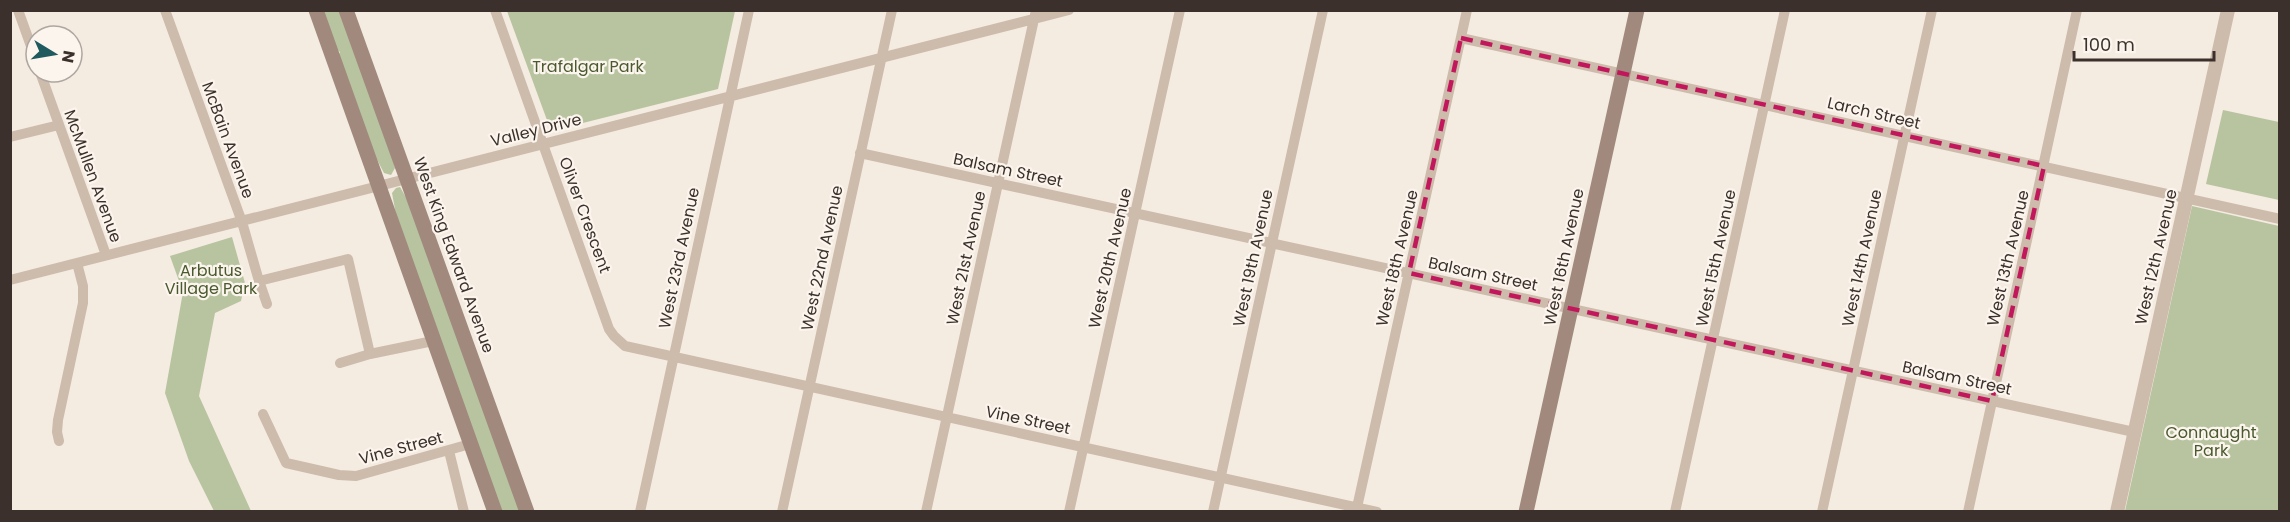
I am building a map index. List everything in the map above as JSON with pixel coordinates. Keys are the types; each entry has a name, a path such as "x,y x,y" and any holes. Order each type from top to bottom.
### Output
{"main road":[{"path":"316,10 495,512"},
{"name":"West King Edward Avenue","path":"346,10 527,512"},
{"name":"West 16th Avenue","path":"1526,512 1636,10"}],"street":[{"path":"18,10 24,27"},
{"name":"McBain Avenue","path":"165,10 242,222 267,304"},
{"name":"Oliver Crescent","path":"495,10 609,328 625,346 673,357"},
{"name":"West 23rd Avenue","path":"640,512 749,10"},
{"name":"West 22nd Avenue","path":"782,512 892,10"},
{"name":"Valley Drive","path":"10,280 881,58 1035,15 1070,10"},
{"name":"West 20th Avenue","path":"1069,512 1180,10"},
{"name":"West 19th Avenue","path":"1213,512 1323,10"},
{"name":"West 18th Avenue","path":"1356,509 1467,10"},
{"name":"West 15th Avenue","path":"1675,512 1785,10"},
{"name":"West 14th Avenue","path":"1822,512 1932,10"},
{"name":"West 13th Avenue","path":"1968,512 2077,10"},
{"name":"West 12th Avenue","path":"2116,512 2228,10"},
{"name":"West 21st Avenue","path":"926,512 1035,15"},
{"name":"Larch Street","path":"1461,38 2280,219"},
{"name":"McMullen Avenue","path":"44,84 106,255"},
{"path":"10,137 59,125"},
{"name":"Balsam Street","path":"861,153 2134,432"},
{"path":"259,281 348,259 370,354"},
{"path":"59,441 58,420 83,303 83,286 77,263"},
{"path":"340,363 370,354 433,341"},
{"name":"Vine Street","path":"673,357 1377,512"},
{"name":"Vine Street","path":"263,414 286,463 339,475 356,476 470,444"},
{"path":"449,451 464,512"}],"highlighted area":[{"path":"1461,38 2044,166 1992,401 1409,273"}],"green space":[{"name":"Trafalgar Park","path":"507,10 735,11 718,89 551,131"},
{"path":"322,11 342,11 387,135 395,168 391,175 384,173 372,150 338,56 340,52 335,48"},
{"path":"2223,110 2279,122 2279,200 2206,184"},
{"path":"400,187 412,208 522,511 501,511 397,220 392,193"},
{"name":"Connaught Park","path":"2192,206 2279,226 2279,511 2125,511"},
{"name":"Arbutus Village Park","path":"232,237 245,283 241,301 215,313 199,396 251,511 214,511 189,461 165,393 183,292 170,256"}]}
